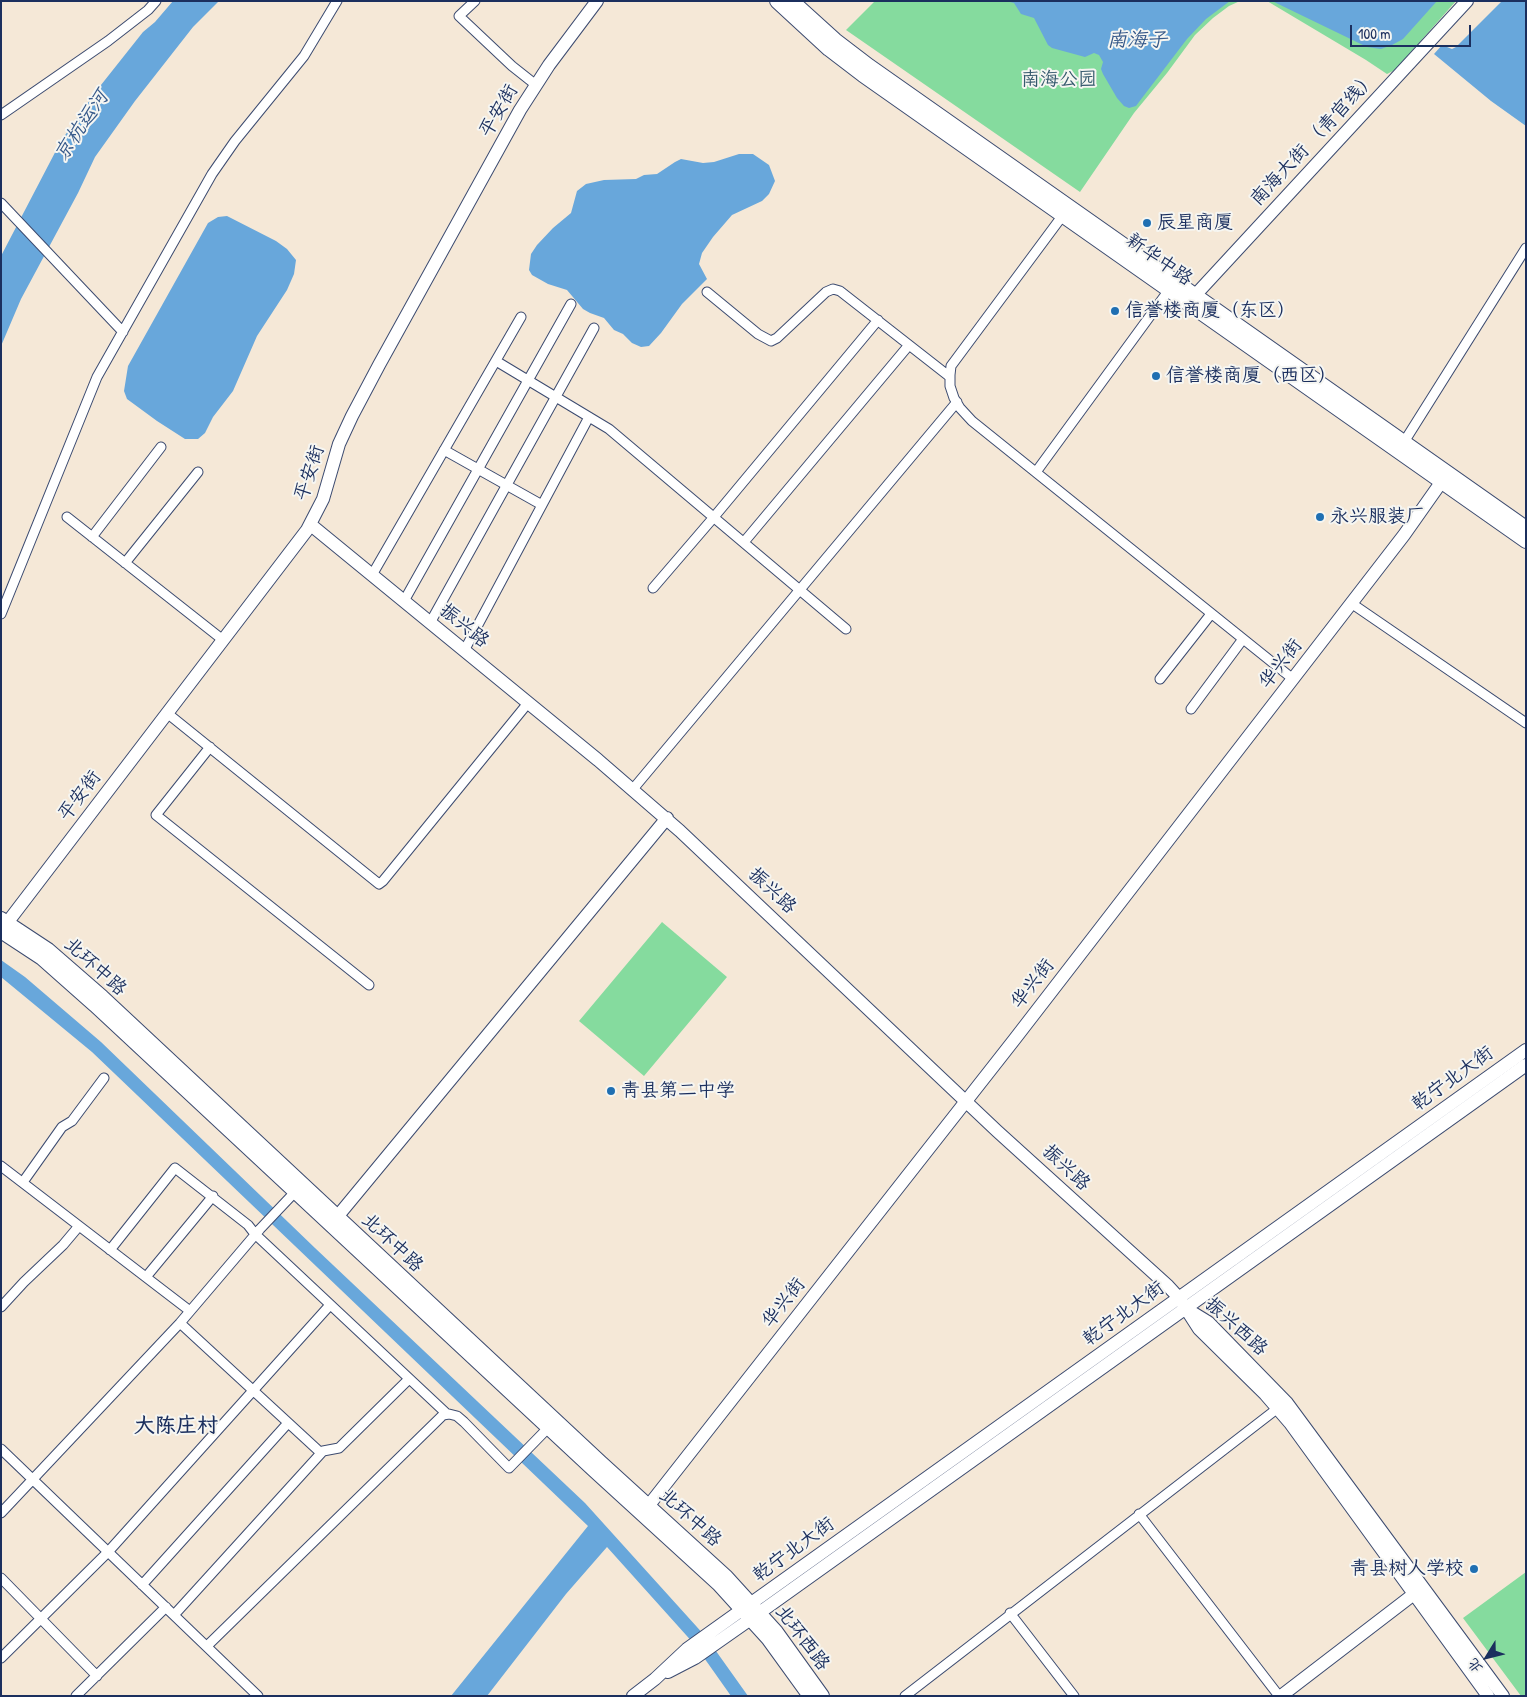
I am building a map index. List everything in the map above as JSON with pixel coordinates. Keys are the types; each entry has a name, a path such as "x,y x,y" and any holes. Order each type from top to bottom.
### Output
{"main road":[{"name":"新华中路","path":"777,1 829,49 863,75 1169,290 1192,299 1404,442 1526,541"},
{"name":"新华中路","path":"792,1 835,40 869,66 1192,299 1445,477 1526,528"},
{"name":"北环中路","path":"3,924 64,977 548,1428 726,1577 752,1611"},
{"name":"北环中路","path":"3,924 48,950 71,969 337,1217 645,1510"},
{"name":"北环西路","path":"752,1611 768,1638 810,1696"},
{"name":"北环西路","path":"752,1611 776,1632 822,1696"}],"street":[{"path":"1,115 108,41 148,10 156,1"},
{"path":"1,614 97,377 212,174 235,141 304,56 336,1"},
{"path":"475,1 459,16 512,66 536,85"},
{"name":"平安街","path":"3,924 311,525 323,499 339,444 352,416 508,132 549,65 597,1"},
{"name":"南海大街 （青官线）","path":"1192,299 1467,1"},
{"path":"1,109 17,104"},
{"path":"4,205 123,332"},
{"path":"1063,215 951,366 950,386 957,402 972,421 1293,679"},
{"path":"1404,442 1526,248"},
{"path":"707,292 758,334 770,341 777,338 819,297 833,289 840,291 950,377"},
{"path":"1036,472 1169,290"},
{"path":"404,601 571,304"},
{"path":"372,575 521,317"},
{"path":"652,588 714,517 878,320"},
{"path":"430,623 594,328"},
{"path":"744,542 909,345"},
{"path":"496,361 609,429 846,628"},
{"path":"633,789 957,402"},
{"path":"464,651 589,417"},
{"path":"92,538 161,447"},
{"path":"444,450 542,505"},
{"path":"125,563 198,472"},
{"name":"华兴街","path":"645,1510 966,1101 1293,679 1404,535 1445,477"},
{"path":"67,517 223,640"},
{"name":"振兴路","path":"311,525 667,818 966,1101 1168,1286 1182,1303"},
{"path":"1351,603 1526,723"},
{"path":"1160,679 1211,614"},
{"path":"1191,709 1243,639"},
{"path":"167,712 379,884 528,703"},
{"path":"210,747 156,814 369,985"},
{"path":"337,1217 667,818"},
{"name":"乾宁北大街","path":"633,1696 1182,1303 1526,1050"},
{"name":"乾宁北大街","path":"1182,1303 1526,1065"},
{"path":"23,1182 62,1127 72,1121 104,1078"},
{"path":"1,1166 190,1311"},
{"path":"110,1250 175,1168 248,1225 255,1234 409,1379 447,1414 456,1416 464,1422 509,1468 518,1461 548,1428"},
{"path":"1,1513 180,1322 255,1234 295,1192"},
{"path":"146,1277 213,1196"},
{"path":"1,1307 63,1245 79,1226"},
{"name":"振兴西路","path":"1182,1303 1199,1329 1278,1408 1290,1423 1488,1696"},
{"name":"振兴西路","path":"1182,1303 1208,1322 1287,1403 1503,1696"},
{"path":"1,1658 108,1552 330,1305"},
{"path":"180,1322 321,1453"},
{"path":"174,1615 321,1453 329,1449 339,1448 409,1379"},
{"path":"905,1696 1010,1613 1278,1408"},
{"path":"207,1646 443,1415 447,1414"},
{"path":"142,1585 288,1423"},
{"path":"1,1449 258,1696"},
{"path":"1139,1514 1280,1696 1414,1594"},
{"path":"1,1578 97,1676"},
{"path":"76,1696 166,1607"},
{"path":"1010,1613 1074,1696"}],"green space":[{"name":"南海公园","path":"875,1 1240,1 1229,6 1213,18 1195,35 1134,113 1080,192 846,30"},
{"path":"1267,1 1456,1 1395,70 1387,74"},
{"path":"662,922 727,977 644,1076 579,1021"},
{"path":"1526,1572 1526,1696 1521,1696 1463,1618"}],"water":[{"name":"京杭运河","path":"173,1 219,1 193,27 135,101 95,157 78,193 21,299 1,346 1,256 61,141 97,90 143,32 155,22"},
{"name":"南海子","path":"1006,1 1230,1 1206,19 1187,39 1136,106 1129,108 1124,106 1117,98 1103,74 1101,69 1103,62 1099,55 1094,53 1085,57 1052,48 1048,45 1034,18 1021,14 1014,3"},
{"path":"1272,1 1437,1 1403,39 1381,49 1367,47"},
{"path":"1502,1 1526,1 1526,126 1491,101 1434,54 1442,45 1452,49 1456,47"},
{"path":"739,154 753,154 769,165 775,181 769,194 762,201 732,215 713,237 702,253 699,264 707,279 682,304 649,346 641,347 632,343 623,334 614,330 604,318 583,309 567,290 548,284 532,275 529,270 531,254 553,228 571,213 577,191 586,184 604,180 636,179 644,175 657,174 681,159 703,163 714,162"},
{"path":"227,216 276,241 287,249 296,260 294,274 287,290 257,336 233,391 213,417 205,433 198,439 185,439 127,399 124,391 128,366 208,223 218,217"},
{"path":"1,960 25,977 101,1042 315,1248 585,1503 706,1637 748,1696 731,1696 695,1645 607,1547 566,1594 487,1696 451,1696 588,1526 92,1052 1,977"}],"place":[{"name":"辰星商厦","path":"1147,223"},
{"name":"信誉楼商厦（东区）","path":"1115,311"},
{"name":"信誉楼商厦（西区）","path":"1156,376"},
{"name":"永兴服装厂","path":"1320,517"},
{"name":"青县第二中学","path":"611,1091"},
{"name":"青县树人学校","path":"1474,1569"}],"district":[{"name":"大陈庄村","path":"176,1426"}]}
